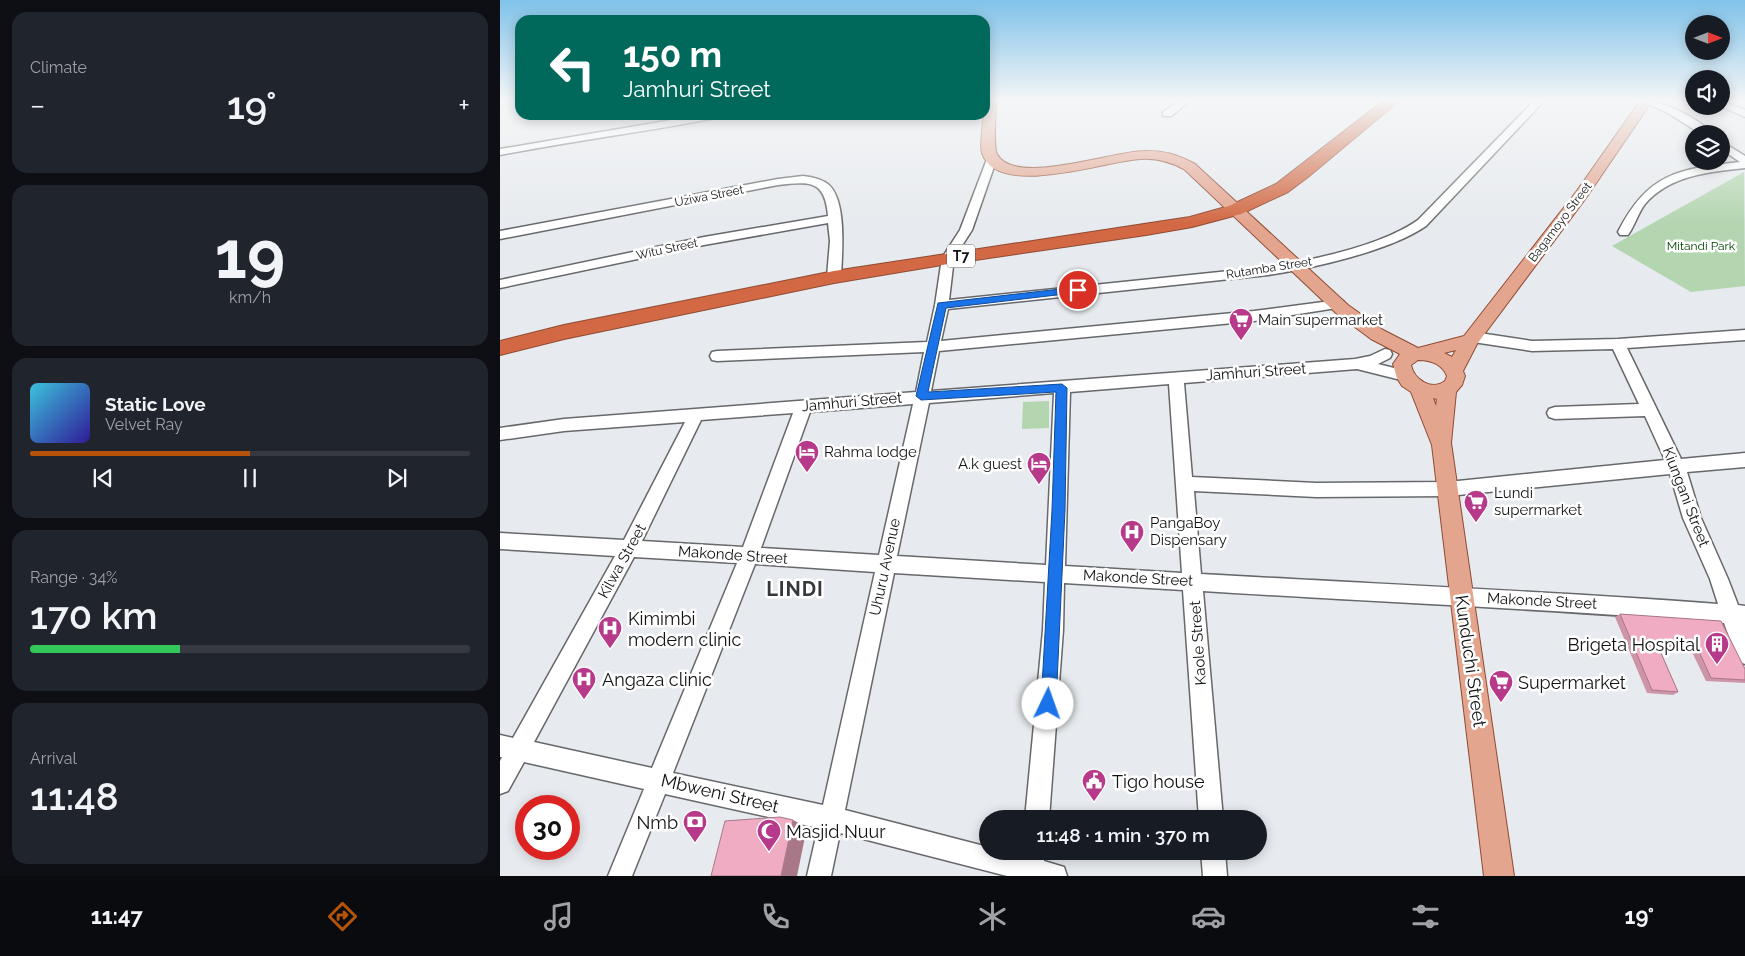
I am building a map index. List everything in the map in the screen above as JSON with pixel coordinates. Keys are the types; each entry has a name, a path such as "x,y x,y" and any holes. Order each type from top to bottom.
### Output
{"highway":[{"name":"T7","path":"500,348 564,332 834,278 948,258 1192,222 1235,210 1282,188 1342,142"}],"main road":[{"path":"988,142 988,153 991,161 1001,168 1028,172 1049,171 1123,156 1164,156 1178,160 1190,167 1295,267 1366,328 1398,347 1438,357 1454,371 1456,382 1447,390 1434,392 1408,377 1385,354 1366,328"},
{"name":"Bagamoyo Street","path":"1454,371 1471,339 1581,195 1618,142"},
{"path":"1442,445 1408,377 1407,358 1471,339"},
{"path":"1442,445 1447,390"},
{"name":"Kunduchi Street","path":"1442,445 1499,876"}],"street":[{"path":"500,152 546,142"},
{"name":"Rutamba Street","path":"942,305 1295,267 1370,246 1396,238 1422,223 1500,142"},
{"path":"1730,150 1745,161"},
{"path":"948,258 966,230 991,161"},
{"path":"1624,232 1642,201 1671,179 1703,169 1745,165"},
{"name":"Uziwa Street","path":"500,235 778,182 803,179 813,181 824,187 832,197 836,241 834,278"},
{"name":"Witu Street","path":"500,284 704,241 834,218"},
{"name":"Uhuru Avenue","path":"819,876 942,305 948,258"},
{"path":"717,356 932,347 1254,316 1338,304"},
{"path":"1471,339 1532,346 1618,344 1745,335"},
{"name":"Kiungani Street","path":"1618,344 1676,465 1692,518 1719,579 1738,614 1745,654"},
{"path":"1355,364 1374,360 1385,354"},
{"path":"1355,364 1408,377"},
{"name":"Jamhuri Street","path":"500,434 543,427 921,396 1062,388 1355,364"},
{"name":"Kaole Street","path":"1176,378 1210,810"},
{"path":"1038,810 1048,704 1056,574 1062,388"},
{"path":"620,876 749,556 804,406"},
{"path":"1555,413 1650,410"},
{"name":"Kilwa Street","path":"500,783 509,748 629,548 696,415"},
{"path":"1185,484 1316,490 1448,490 1676,465 1745,460"},
{"name":"Makonde Street","path":"500,541 1463,598 1589,603 1738,614"},
{"name":"Mbweni Street","path":"509,748 979,849"},
{"name":"Mbweni Street","path":"1032,860 1055,876"},
{"path":"1214,860 1215,876"}],"green space":[{"name":"Mitandi Park","path":"1744,172 1745,286 1691,292 1612,246"},
{"path":"1049,401 1049,428 1022,429 1023,402"}],"building":[{"name":"Brigeta Hospital","path":"1620,614 1721,621 1745,669 1745,680 1711,678 1697,647 1657,644 1678,692 1652,690"},
{"name":"Masjid Nuur","path":"780,817 793,820 781,876 711,876 725,821"}],"place":[{"name":"Main supermarket","path":"1241,341"},
{"name":"Rahma lodge","path":"807,473"},
{"name":"A.k guest","path":"1039,485"},
{"name":"Lundi supermarket","path":"1476,523"},
{"name":"PangaBoy Dispensary","path":"1132,553"},
{"name":"Kimimbi modern clinic","path":"610,649"},
{"name":"Brigeta Hospital","path":"1717,665"},
{"name":"Angaza clinic","path":"584,700"},
{"name":"Supermarket","path":"1501,703"},
{"name":"Tigo house","path":"1094,802"},
{"name":"Nmb","path":"695,843"},
{"name":"Masjid Nuur","path":"769,852"}],"district":[{"name":"LINDI","path":"795,589"}],"route":[{"path":"1048,704 1056,574 1062,388 921,396 942,305 1078,290"}]}
